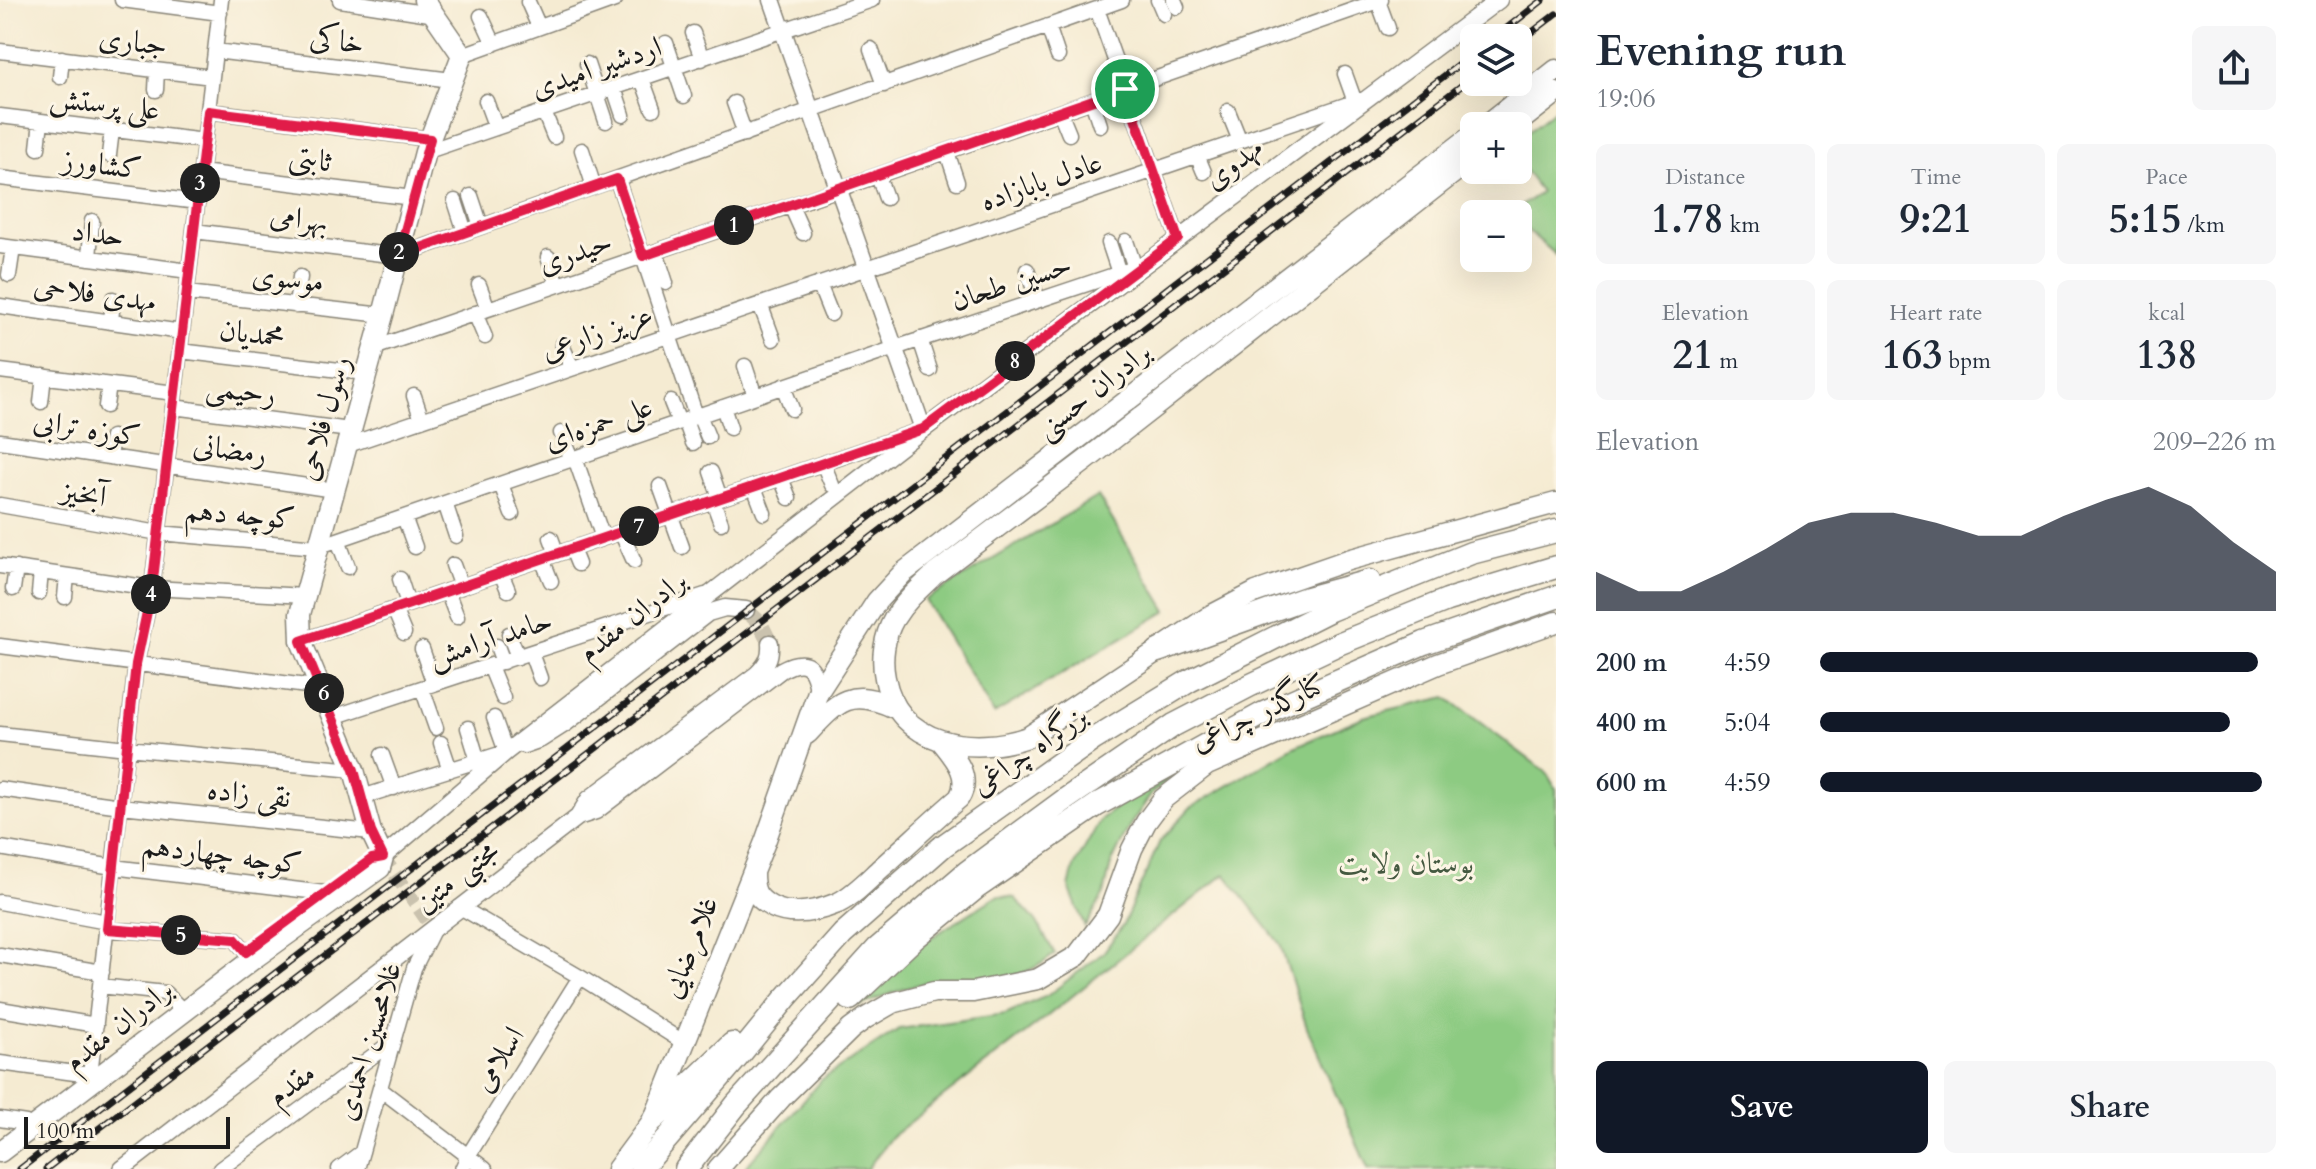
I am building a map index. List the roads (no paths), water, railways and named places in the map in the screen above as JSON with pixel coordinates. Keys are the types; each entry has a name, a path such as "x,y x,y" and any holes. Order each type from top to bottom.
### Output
{"highway":[{"name":"بزرگراه چراغی","path":"641,1169 843,934 943,846 1094,739 1189,681 1330,610 1471,553 1556,531"},
{"path":"1158,651 1303,599 1471,553"},
{"name":"بزرگراه چراغی","path":"686,1169 736,1105 889,939 967,872 1174,725 1338,644 1447,600 1556,567"},
{"name":"بزرگراه چراغی","path":"736,1105 751,1100 916,937 976,888 1097,805 1264,713 1424,643 1556,597"},
{"path":"654,1119 727,1048 785,999"}],"main road":[{"path":"430,8 462,55"},
{"name":"رسول فلاحی","path":"383,857 371,832 354,770 301,641 300,614 427,145 462,55"},
{"path":"1506,112 1554,79"},
{"path":"1526,112 1554,79"},
{"name":"برادران حسنی","path":"802,739 818,692 877,601 903,573 1460,145"},
{"name":"برادران حسنی","path":"895,708 882,666 885,643 893,621 912,595 935,574 1074,470 1460,168"},
{"path":"802,739 828,711 842,702 860,697 876,699 895,708 910,724 942,742 972,745 1012,743 1028,737 1221,610 1256,592 1348,560 1556,503"},
{"name":"کنارگذر چراغی","path":"718,1169 781,1098 866,1018 892,1003 934,992 973,992 1038,979 1077,956 1108,915 1132,849 1146,822 1163,799 1207,765 1438,664 1556,622"},
{"path":"1207,765 1247,734 1320,696 1448,642 1460,630"},
{"name":"غلامرضایی","path":"617,1169 654,1119 802,739"},
{"path":"753,870 753,889 757,897 775,908 794,913 839,902 860,888 964,791 960,763 942,742"},
{"name":"برادران مقدم","path":"0,1143 92,1078 328,897 372,859 383,857"},
{"name":"برادران مقدم","path":"0,1152 29,1125"}],"street":[{"path":"0,1063 92,1078 136,664 152,588 221,6 122,0"},
{"path":"340,0 430,8"},
{"path":"301,641 923,429 772,0"},
{"name":"اردشیر امیدی","path":"427,145 496,128 872,0"},
{"path":"1380,0 1388,28"},
{"name":"حیدری","path":"374,348 1380,0"},
{"name":"مهدوی","path":"923,429 1499,0"},
{"path":"398,256 1117,1"},
{"path":"528,2 539,27"},
{"path":"462,55 606,2"},
{"path":"1097,9 1178,239"},
{"path":"481,16 494,44"},
{"path":"1048,26 1058,56"},
{"path":"693,33 702,59"},
{"path":"666,43 684,96"},
{"path":"871,49 884,85"},
{"name":"جباری","path":"0,51 212,77"},
{"name":"خاکی","path":"215,51 452,80"},
{"path":"60,77 62,58"},
{"path":"587,64 606,121"},
{"path":"156,90 157,70"},
{"path":"1345,74 1362,100"},
{"path":"642,79 653,109"},
{"path":"614,88 623,115"},
{"name":"عادل بابازاده","path":"866,267 1362,100"},
{"path":"486,101 496,128"},
{"path":"1092,101 1100,125"},
{"path":"734,103 745,134"},
{"path":"1532,123 1556,104"},
{"path":"208,111 427,145"},
{"path":"1228,111 1240,141"},
{"path":"544,112 554,137"},
{"path":"1060,112 1069,134"},
{"name":"علی پرستش","path":"0,116 205,141"},
{"path":"38,148 41,121"},
{"path":"109,155 112,130"},
{"path":"582,150 594,187"},
{"path":"947,152 957,182"},
{"path":"1197,155 1204,172"},
{"name":"ثابتی","path":"201,172 413,198"},
{"path":"878,176 886,198"},
{"name":"کشاورز","path":"0,178 198,202"},
{"path":"617,179 649,254 666,283"},
{"path":"1226,352 1266,330 1460,179"},
{"path":"471,196 481,226"},
{"path":"455,201 465,232"},
{"path":"791,206 803,233"},
{"path":"89,258 92,221"},
{"name":"بهرامی","path":"194,231 398,256"},
{"path":"1126,241 1139,266"},
{"path":"1109,243 1119,273"},
{"path":"7,247 9,275"},
{"name":"حداد","path":"7,247 189,271"},
{"path":"649,254 690,418 693,443"},
{"path":"548,257 557,285"},
{"name":"حسین طحان","path":"895,348 1139,266"},
{"name":"عزیز زارعی","path":"348,438 422,420 866,267"},
{"path":"1027,270 1038,300"},
{"path":"296,306 300,277"},
{"path":"819,284 831,314"},
{"path":"479,285 485,337"},
{"name":"موسوی","path":"187,293 383,315"},
{"path":"111,322 113,299"},
{"path":"760,304 773,339"},
{"name":"مهدی فلاحی","path":"0,306 182,332"},
{"path":"920,339 930,370"},
{"path":"562,345 572,368"},
{"name":"علی حمزه‌ای","path":"317,547 895,348"},
{"name":"محمدیان","path":"180,351 365,373"},
{"path":"745,366 755,396"},
{"name":"رحیمی","path":"0,371 109,385 348,438"},
{"path":"41,402 44,376"},
{"path":"106,406 109,385"},
{"path":"783,386 792,409"},
{"path":"414,396 422,420"},
{"path":"671,402 708,437"},
{"path":"723,407 730,428"},
{"name":"برادران مقدم","path":"383,857 506,752 923,429"},
{"path":"561,433 574,459 603,538"},
{"path":"109,457 112,437"},
{"name":"کوزه ترابی","path":"0,441 55,455 109,457 166,466"},
{"path":"823,463 832,485"},
{"name":"رمضانی","path":"166,466 334,490"},
{"path":"711,472 721,523"},
{"path":"781,478 789,498"},
{"path":"501,484 512,514"},
{"path":"660,486 682,547"},
{"path":"754,487 764,513"},
{"path":"445,503 456,536"},
{"name":"آبخیز","path":"0,505 33,519 159,533"},
{"path":"404,517 415,547"},
{"path":"621,532 634,561"},
{"name":"کوچه دهم","path":"159,533 317,547"},
{"path":"551,538 578,564"},
{"path":"338,540 348,567"},
{"path":"542,559 551,581"},
{"path":"453,565 457,617"},
{"path":"0,566 152,588 305,596"},
{"path":"13,589 16,568"},
{"path":"39,593 41,572"},
{"path":"501,573 508,590"},
{"path":"65,597 67,576"},
{"path":"400,579 404,633"},
{"name":"حامد آرامش","path":"333,717 428,686 466,682 510,659 709,594"},
{"path":"362,797 541,739 708,613 725,608 746,610"},
{"path":"503,698 510,659 509,634"},
{"path":"558,643 563,658"},
{"path":"578,817 589,799 757,674 767,664 770,643"},
{"path":"0,646 322,688"},
{"path":"497,646 510,659 540,678"},
{"path":"422,649 436,728"},
{"name":"مجتبی متین","path":"122,1169 578,817 596,811 774,675 793,663 804,663 812,668 817,678 818,692"},
{"path":"494,718 506,752"},
{"path":"468,728 478,761"},
{"path":"0,734 354,770"},
{"path":"441,743 450,770"},
{"path":"382,755 394,788"},
{"name":"نقی زاده","path":"0,789 121,806 371,832"},
{"name":"کوچه چهاردهم","path":"0,848 328,897"},
{"path":"0,902 107,926 235,939 250,955"},
{"path":"460,907 683,1042"},
{"name":"غلامحسین احمدی","path":"357,1169 414,968 433,929"},
{"path":"0,955 165,993 180,1008"},
{"name":"اسلامی","path":"465,1162 580,977"},
{"path":"0,1009 96,1025"},
{"name":"مقدم","path":"220,1169 393,1040"},
{"path":"380,1089 465,1162 485,1169"},
{"path":"0,1119 29,1125"},
{"path":"339,1169 362,1152"}],"tunnel":[{"path":"746,610 760,623 770,643"},
{"path":"383,857 433,929"}],"railway":[{"path":"1512,24 1543,0"},
{"path":"1532,32 1556,14"},
{"path":"20,1169 1460,64"},
{"path":"46,1169 1460,87"}],"park label":[{"name":"بوستان ولایت","path":"1406,863"}]}
